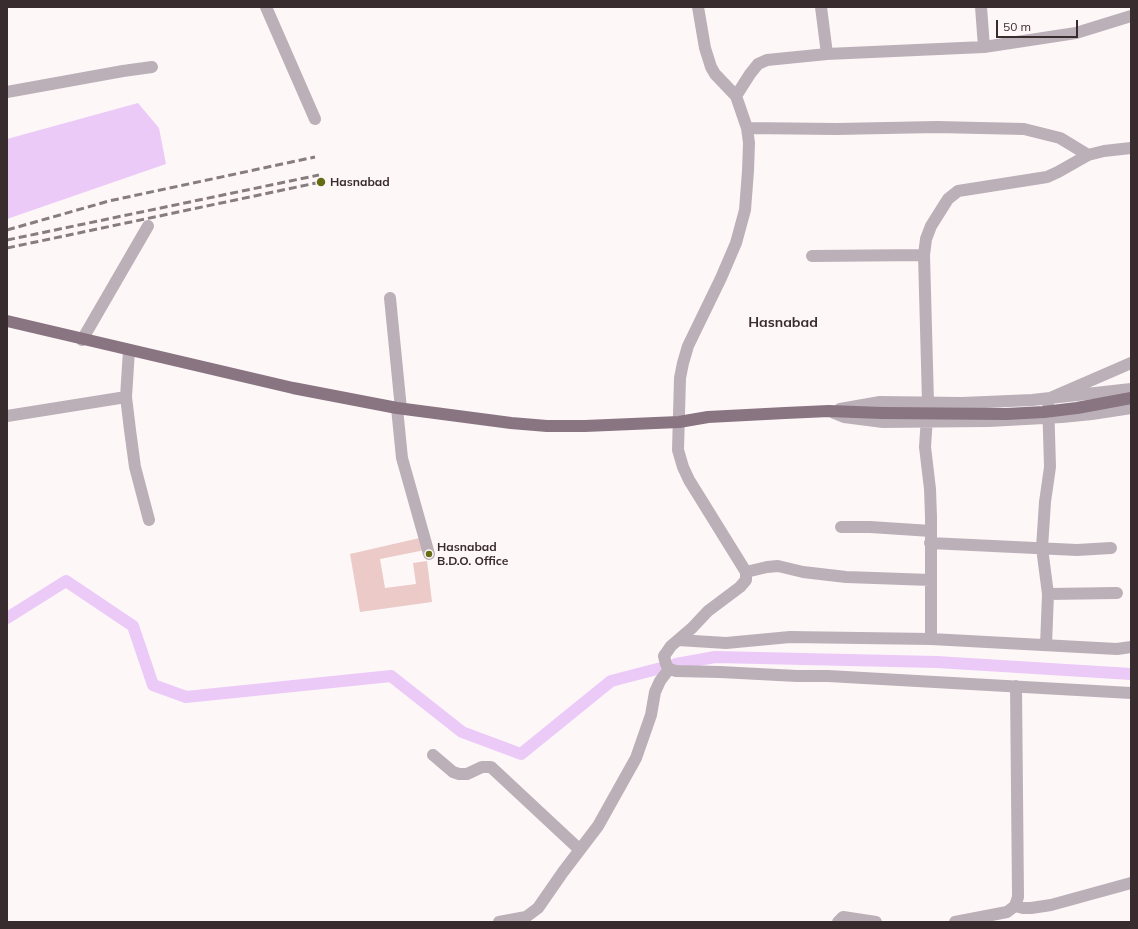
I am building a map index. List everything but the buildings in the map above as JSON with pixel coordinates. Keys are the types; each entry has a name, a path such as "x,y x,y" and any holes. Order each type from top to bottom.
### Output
{"main road":[{"path":"7,321 82,340 293,388 399,408 511,423 547,426 679,422 708,417 747,414 829,412 1006,414 1077,408 1131,398"}],"street":[{"path":"266,7 315,119"},
{"path":"698,7 704,48 711,67 736,96 747,128 749,143 748,171 745,210 736,243 688,346 680,378 678,450 683,467 746,572 746,580 740,587 708,611 692,628 671,646 664,656 669,669 676,671 828,676 1131,693"},
{"path":"821,7 827,54"},
{"path":"982,7 984,47"},
{"path":"736,96 758,64 767,60 827,54 984,47 1076,33 1131,16"},
{"path":"7,92 152,67"},
{"path":"747,128 836,129 937,126 1024,129 1060,138 1088,155"},
{"path":"931,639 930,489 925,447 928,402 924,255 926,239 931,226 948,199 958,191 1047,176 1058,172 1088,155 1104,151 1131,148"},
{"path":"82,340 148,226"},
{"path":"812,256 924,255"},
{"path":"390,298 402,458 429,554"},
{"path":"128,350 126,397 135,467 149,520"},
{"path":"1048,399 1131,363"},
{"path":"829,412 880,402 976,402 1048,399 1131,390"},
{"path":"7,416 126,397"},
{"path":"1046,645 1048,594 1042,548 1045,502 1050,467 1048,399"},
{"path":"829,412 844,417 883,422 1049,418 1092,414 1131,408"},
{"path":"841,527 870,527 930,537 1042,548 1077,550 1111,548"},
{"path":"746,572 778,566 803,572 846,577 931,580"},
{"path":"1048,594 1117,594"},
{"path":"678,640 726,643 790,637 931,639 1117,649 1131,647"},
{"path":"499,922 526,918 538,908 598,826 636,758 651,715 655,692 660,681 669,669"},
{"path":"954,922 1000,918 1015,906 1018,897 1016,686"},
{"path":"433,755 453,772 459,774 467,774 482,767 491,767 580,850"},
{"path":"1015,906 1031,908 1052,906 1131,883"},
{"path":"838,922 840,919 845,917 876,922"}],"shaded area":[{"path":"138,103 159,128 166,164 7,219 7,139"}],"waterway":[{"path":"7,618 66,581 133,626 153,685 186,697 391,676 462,732 521,754 611,681 661,668"},
{"path":"676,664 715,657 937,662 1131,674"}],"railway":[{"path":"7,230 109,201 315,157"},
{"path":"7,240 319,175"},
{"path":"7,248 321,182"}],"place":[{"name":"Hasnabad","path":"321,182"},
{"name":"Hasnabad B.D.O. Office","path":"429,554"}],"district":[{"name":"Hasnabad","path":"783,323"}]}
